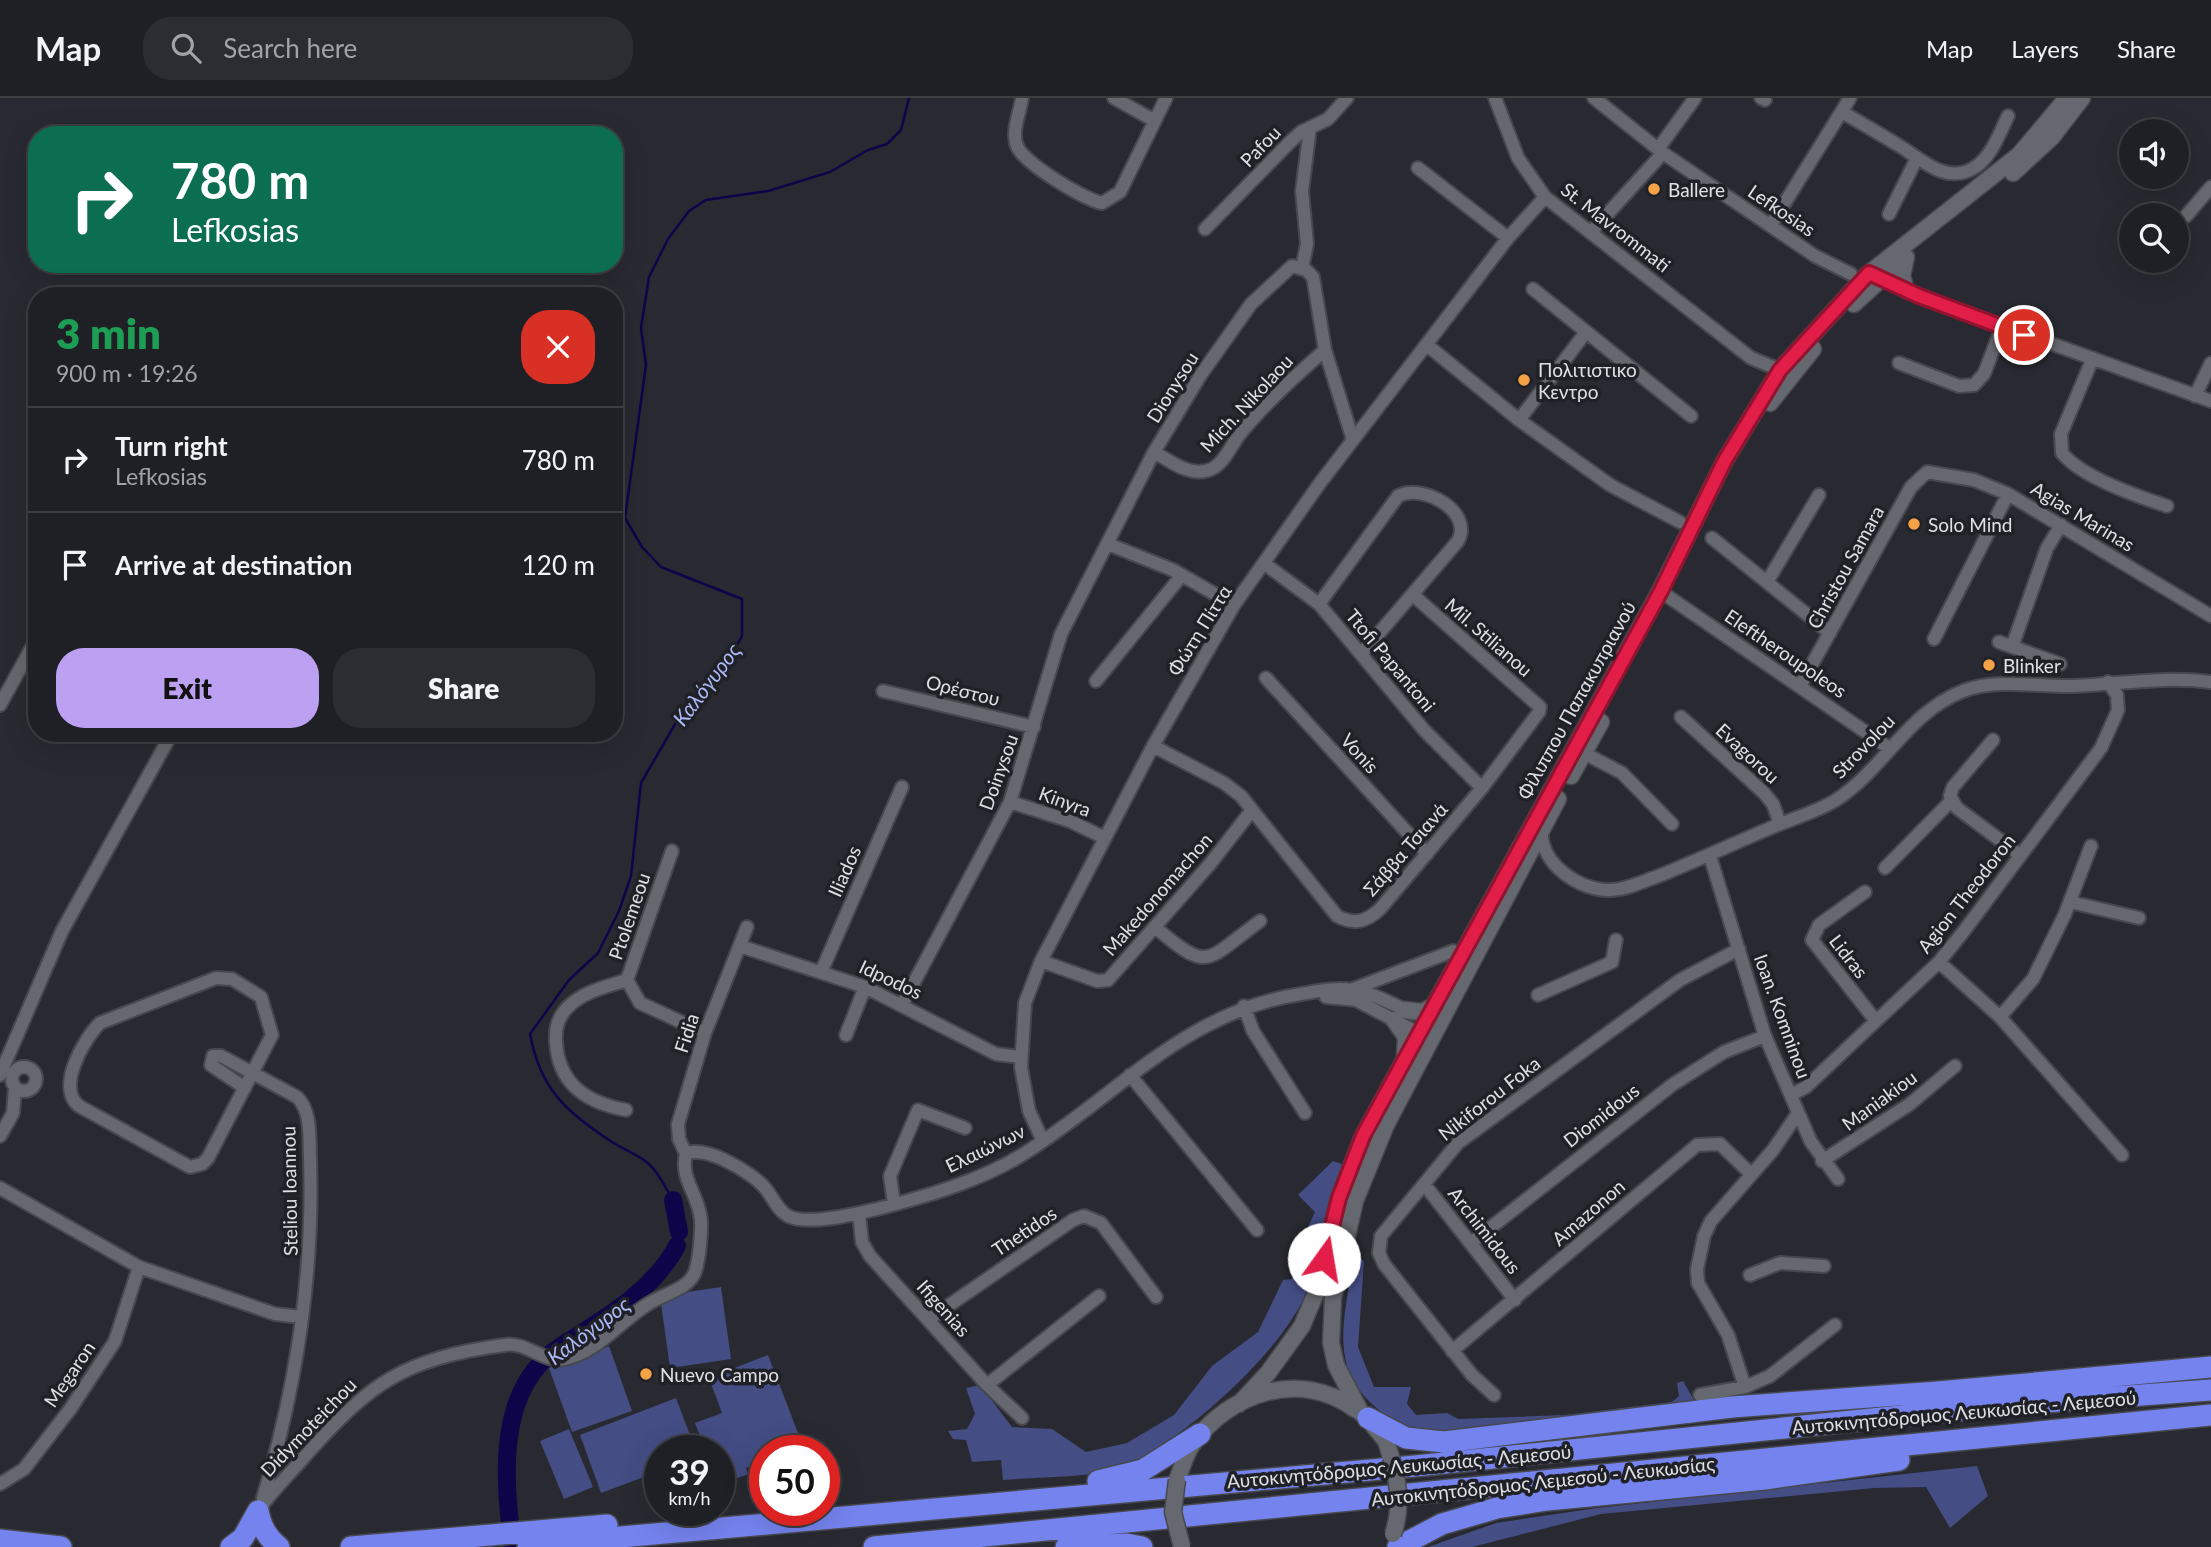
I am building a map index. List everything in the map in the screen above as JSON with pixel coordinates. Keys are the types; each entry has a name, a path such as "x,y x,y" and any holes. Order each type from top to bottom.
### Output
{"highway":[{"path":"1698,1404 1732,1407 1938,1392 2211,1367"},
{"path":"1364,1416 1406,1438 1444,1442 1698,1404 1849,1409 1953,1401 2211,1373"},
{"name":"Αυτοκινητόδρομος Λευκωσίας - Λεμεσού","path":"528,1547 1415,1466 2018,1404 2211,1390"},
{"path":"1953,1401 2018,1404"},
{"name":"Αυτοκινητόδρομος Λεμεσού - Λευκωσίας","path":"874,1547 2211,1415"},
{"path":"1393,1543 1470,1514 1547,1500 1739,1482 1880,1462 2211,1426"},
{"path":"840,1506 1105,1481 1143,1470 1200,1434"},
{"path":"231,1547 243,1538 258,1511"},
{"path":"258,1511 270,1540 279,1547"},
{"path":"351,1547 492,1533 644,1523"},
{"path":"586,1541 676,1526"},
{"path":"0,1540 61,1547"},
{"path":"1066,1547 1127,1544 1142,1547"}],"main road":[{"name":"Φίλιππου Παπακυπριανού","path":"1239,1404 1268,1373 1302,1326 1315,1295 1339,1198 1363,1136 1404,1060 1429,1029 1436,1004 1665,594 1724,462 1769,387 1780,370 1867,278 2019,155 2067,98"},
{"name":"Φίλιππου Παπακυπριανού","path":"1393,1543 1398,1521 1399,1494 1391,1457 1386,1441 1349,1396 1333,1354 1333,1298 1355,1201 1429,1029 1584,753 1732,466 1768,406 1867,278 1906,257 2026,163 2067,120 2082,98"},
{"path":"1906,257 1902,276 1912,293"},
{"path":"1404,1060 1406,1037 1400,1015 1422,1012 1436,1004"},
{"path":"1182,1547 1173,1512 1177,1479 1200,1434 1239,1404 1269,1389 1302,1388 1346,1402 1364,1416"}],"street":[{"path":"1022,98 1015,137 1022,155 1088,199 1100,203 1108,201 1120,192 1166,98"},
{"path":"1114,98 1155,121"},
{"name":"Pafou","path":"1205,229 1289,143 1328,119 1347,98"},
{"name":"St. Mavrommati","path":"1495,98 1518,158 1545,197 1751,358 1780,370"},
{"name":"Lefkosias","path":"1594,98 1661,151 1815,256 1867,278 2211,401"},
{"path":"1591,232 1661,151 1695,98"},
{"path":"1771,225 1850,98"},
{"path":"1842,112 1904,149 1916,160 1953,173 1971,170 1991,149 2008,116"},
{"path":"1310,128 1302,191 1307,244 1297,267 1310,273 1315,283 1325,350 1353,440"},
{"path":"1889,214 1916,160"},
{"path":"1418,168 1507,238"},
{"path":"2189,213 2211,187"},
{"name":"Φώτη Πίττα","path":"1043,1141 1029,1111 1020,1057 1025,1003 1041,961 1153,746 1234,605 1353,440 1507,238 1545,197"},
{"name":"Dionysou","path":"1108,544 1154,452 1200,376 1251,304 1297,267"},
{"path":"1533,289 1691,416"},
{"path":"1899,363 1959,386 1974,385 1984,374 2002,327"},
{"path":"1519,420 1586,332"},
{"path":"1427,345 1519,420 1610,485 1681,522"},
{"name":"Mich. Nikolaou","path":"1154,452 1186,470 1210,470 1220,463 1239,435 1270,400 1325,350"},
{"name":"St. Mavrommati","path":"1751,358 1769,387"},
{"path":"2092,360 2060,438 2062,453 2076,465 2125,491 2167,506"},
{"path":"2195,396 2211,363"},
{"name":"Agias Marinas","path":"1927,472 1974,480 2008,494 2211,616"},
{"name":"Christou Samara","path":"1801,684 1911,487 1927,472"},
{"path":"1319,604 1387,507 1401,494 1414,491 1431,496 1459,517 1462,533 1362,653"},
{"path":"1934,639 2008,494"},
{"path":"1767,582 1819,495"},
{"path":"2012,646 2048,548 2061,525"},
{"path":"1712,538 1830,633"},
{"path":"1108,544 1182,575 1234,605"},
{"name":"Doinysou","path":"902,1005 1010,802 1061,634 1108,544"},
{"name":"Ttofi Papantoni","path":"1265,564 1319,604 1424,730 1482,788"},
{"path":"1096,681 1182,575"},
{"name":"Eleftheroupoleos","path":"1665,594 1801,684 1889,748"},
{"name":"Mil. Stilianou","path":"1413,595 1540,707"},
{"path":"1999,642 2060,664"},
{"path":"0,705 28,654"},
{"name":"Vonis","path":"1266,678 1427,854"},
{"name":"Strovolou","path":"1522,866 1541,860 1585,885 1610,890 1629,887 1710,856 1821,808 1841,796 1860,782 1889,748 1930,709 1973,688 2169,678 2211,682"},
{"name":"Agion Theodoron","path":"1791,1095 1806,1087 1938,962 2106,740 2118,702 2108,682"},
{"name":"Ορέστου","path":"883,691 1034,727"},
{"name":"Σάββα Τσιανά","path":"1153,746 1224,783 1252,810 1334,913 1350,922 1362,921 1380,909 1482,788 1533,725 1540,707"},
{"name":"Evagorou","path":"1681,717 1764,793 1773,804 1780,824"},
{"path":"1885,867 1951,801 1953,788 1993,740"},
{"path":"6,1071 62,931 167,742"},
{"path":"1584,753 1627,778 1672,824"},
{"name":"Iliados","path":"822,970 902,787"},
{"path":"1951,801 2020,855"},
{"name":"Kinyra","path":"1010,802 1070,821 1105,838"},
{"name":"Makedonomachon","path":"1041,961 1103,982 1155,927 1252,810"},
{"path":"1542,830 1543,849 1557,867"},
{"path":"2000,1017 2033,979 2070,902 2091,846"},
{"name":"Ptolemeou","path":"672,851 627,980 640,1003 705,1033"},
{"name":"Ioan. Komninou","path":"1710,856 1765,1036 1822,1161 1838,1180"},
{"name":"Lidras","path":"1866,892 1819,925 1812,940 1876,1021"},
{"path":"2070,902 2139,918"},
{"path":"1155,927 1187,955 1201,959 1214,954 1259,921"},
{"name":"Fidia","path":"686,1154 679,1139 678,1124 705,1033 747,927"},
{"path":"1538,995 1612,962 1616,940"},
{"name":"Idpodos","path":"740,946 822,970 865,987 996,1054 1020,1057"},
{"name":"Nikiforou Foka","path":"1494,1395 1452,1351 1379,1253 1383,1233 1458,1143 1689,973 1739,949"},
{"path":"1353,989 1453,951"},
{"path":"1938,962 2000,1017 2122,1155"},
{"path":"221,977 232,979 254,990 264,1003 272,1035 244,1088 208,1157 202,1164 190,1167 79,1106 72,1099 68,1085 70,1076 100,1023 221,977"},
{"path":"626,1110 598,1104 576,1090 567,1079 558,1057 555,1031 561,1014 574,1002 627,980"},
{"path":"846,1035 865,987"},
{"name":"Ελαιώνων","path":"686,1154 701,1151 716,1156 755,1178 788,1216 808,1220 859,1214 988,1172 1043,1141 1170,1045 1244,1006 1287,996 1353,989 1429,1029"},
{"name":"Ελαιώνων","path":"1287,996 1356,1000 1400,1015"},
{"path":"1244,1006 1253,1031 1305,1113"},
{"name":"Diomidous","path":"1471,1243 1672,1084 1724,1052 1765,1036"},
{"name":"Steliou Ioannou","path":"244,1088 211,1065 211,1057 220,1055 297,1097 306,1114 312,1232 301,1317 279,1444 258,1511"},
{"name":"Maniakiou","path":"1822,1161 1910,1104 1955,1066"},
{"path":"0,1136 13,1113 25,1102 36,1078 31,1068 19,1067 6,1071"},
{"path":"6,1071 15,1088 13,1113"},
{"path":"1130,1075 1257,1230"},
{"path":"15,1088 23,1091 32,1088"},
{"path":"894,1204 890,1176 918,1110 965,1128"},
{"path":"1745,1387 1728,1335 1698,1283 1696,1274 1707,1228 1773,1150 1798,1113"},
{"name":"Amazonon","path":"1452,1351 1697,1145 1720,1144 1751,1174"},
{"name":"Didymoteichou","path":"258,1511 269,1494 344,1412 389,1377 428,1361 505,1344 524,1347 549,1358 565,1359 584,1352 633,1313 686,1284 694,1274 702,1229 700,1214 684,1170 686,1154"},
{"name":"Archimidous","path":"1424,1184 1515,1300"},
{"path":"0,1188 139,1266 275,1314 301,1317"},
{"name":"Ifigenias","path":"859,1214 862,1242 870,1256 987,1385 1023,1418"},
{"name":"Thetidos","path":"929,1319 1073,1220 1084,1216 1101,1223 1156,1297"},
{"path":"1750,1275 1780,1263 1824,1266"},
{"name":"Megaron","path":"0,1484 24,1469 71,1408 115,1340 139,1266"},
{"path":"987,1385 1098,1296"},
{"path":"1698,1404 1770,1376 1835,1325"}],"shaded area":[{"path":"1333,1161 1342,1164 1312,1277 1294,1316 1249,1372 1189,1425 1129,1463 1104,1472 1054,1477 1003,1480 1001,1460 972,1462 966,1440 953,1439 948,1431 967,1429 975,1414 966,1388 980,1385 1012,1427 1052,1429 1086,1452 1127,1443 1174,1415 1212,1366 1258,1332 1283,1280 1292,1279 1303,1237 1315,1212 1298,1195"},
{"path":"1355,1254 1364,1261 1358,1347 1374,1387 1411,1387 1407,1404 1416,1415 1447,1413 1458,1419 1565,1415 1672,1402 1679,1396 1677,1383 1683,1381 1695,1402 1420,1436 1390,1418 1368,1400 1354,1381 1346,1361 1343,1339 1345,1314"},
{"path":"721,1287 731,1359 670,1368 660,1296"},
{"path":"609,1346 632,1411 572,1432 549,1368"},
{"path":"768,1355 799,1435 749,1435 749,1467 746,1468 748,1474 735,1479 735,1435 700,1435 695,1423 722,1413 709,1378"},
{"path":"676,1398 690,1435 644,1435 644,1477 601,1493 580,1435"},
{"path":"569,1429 593,1487 564,1499 540,1441"},
{"path":"1977,1466 1988,1496 1950,1528 1926,1487 1874,1488 1601,1514 1472,1547 1428,1547 1496,1523 1597,1508"}],"waterway":[{"name":"Καλόγυρος","path":"673,1200 649,1164 612,1142 568,1109 548,1084 530,1034 569,980 598,953 619,911 631,876 641,783 678,719 731,656 742,636 742,599 661,567 642,547 625,518 646,365 641,328 649,277 668,239 689,211 706,200 768,191 830,172 868,150 887,144 901,130 909,98"},
{"name":"Καλόγυρος","path":"673,1200 679,1232"},
{"name":"Καλόγυρος","path":"513,1547 507,1494 507,1465 514,1411 524,1386 540,1364 561,1346 610,1315 641,1291 667,1262 677,1246"}],"place":[{"name":"Ballere","path":"1654,189"},
{"name":"Πολιτιστικο Κεντρο","path":"1524,380"},
{"name":"Solo Mind","path":"1914,524"},
{"name":"Blinker","path":"1989,665"},
{"name":"Nuevo Campo","path":"646,1374"}],"route":[{"path":"1324,1259 1339,1198 1363,1136 1661,591 1724,462 1780,370 1869,273 1919,296 2024,335"}]}
